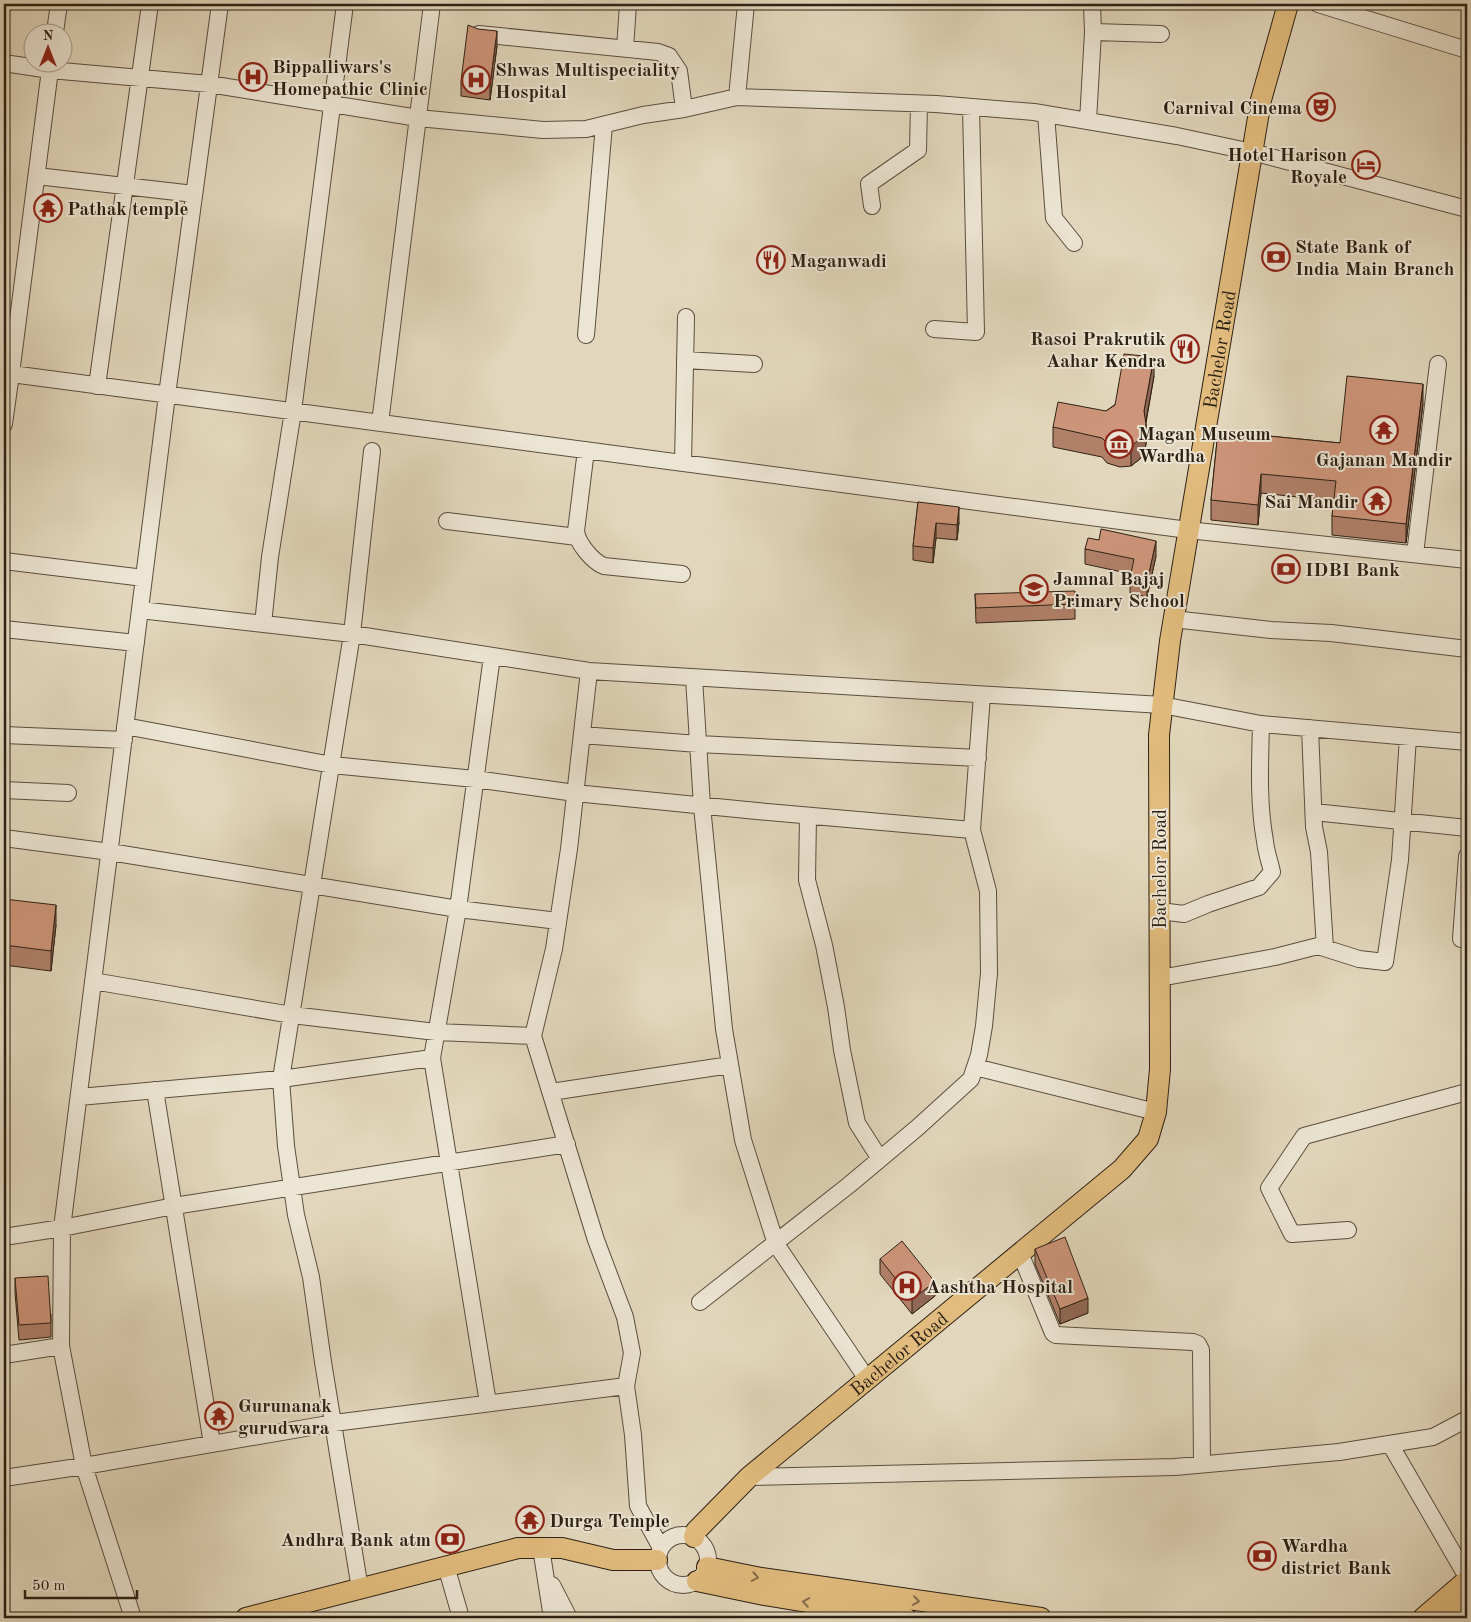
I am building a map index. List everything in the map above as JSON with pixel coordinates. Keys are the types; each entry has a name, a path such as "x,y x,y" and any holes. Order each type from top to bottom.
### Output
{"main road":[{"name":"Bachelor Road","path":"694,1538 696,1531 749,1477 1122,1169 1148,1139 1156,1112 1160,1068 1159,735 1162,705 1173,619 1261,100 1288,4"},
{"path":"246,1618 518,1548 562,1548 613,1560 659,1554"},
{"path":"702,1574 764,1595 906,1618"},
{"path":"702,1574 761,1578 1041,1618"},
{"path":"1423,1618 1467,1578"},
{"path":"1452,1618 1467,1605"}],"street":[{"path":"56,22 59,4"},
{"path":"97,386 150,4"},
{"path":"133,1618 84,1466 61,1346 62,1228 167,395 220,4"},
{"path":"263,624 270,557 292,411 345,4"},
{"path":"380,423 432,4"},
{"path":"625,49 628,4"},
{"path":"737,97 746,4"},
{"path":"1088,121 1093,32 1092,4"},
{"path":"1318,4 1467,50"},
{"path":"1093,32 1161,34"},
{"path":"479,34 658,52 669,56 678,71 684,108"},
{"path":"4,63 22,64"},
{"path":"72,69 140,78 209,84 418,118 543,130 586,129 643,115 737,97 919,104 1046,114 1177,136 1252,152 1467,209"},
{"path":"4,424 8,374 50,72"},
{"path":"872,206 869,184 918,150 919,104"},
{"path":"934,329 976,332 971,107"},
{"path":"1046,114 1054,218 1074,243"},
{"path":"586,335 604,125"},
{"path":"37,176 194,194"},
{"path":"684,463 686,317"},
{"path":"685,360 754,364"},
{"path":"1415,554 1438,364"},
{"path":"8,374 1188,530 1467,560"},
{"path":"586,450 578,542 596,562 604,566 682,574"},
{"path":"360,1589 311,1277 296,1215 286,1146 281,1079 352,634 372,451"},
{"path":"447,521 577,537"},
{"path":"4,562 144,578"},
{"path":"140,610 352,634 589,671 1162,705 1260,724 1467,742"},
{"path":"1173,619 1467,649"},
{"path":"4,629 136,643"},
{"path":"488,1403 432,1058 458,909 492,656"},
{"path":"589,671 569,848 554,949 533,1036 596,1240 625,1317 632,1353 626,1386 633,1434 638,1506 659,1554 659,1568 668,1581 684,1586 692,1584 702,1574 708,1558 706,1549 701,1542 686,1535 672,1538 665,1542 659,1554"},
{"path":"694,678 702,806 724,1029 743,1140 776,1244 868,1380"},
{"path":"700,1302 776,1244 880,1159 971,1079 984,1026 989,973 988,891 972,830 982,695"},
{"path":"1160,910 1184,914 1259,887 1272,872 1264,841 1261,809 1259,777 1260,724"},
{"path":"1310,728 1314,827 1319,852 1324,948"},
{"path":"4,735 125,733 332,764 475,779 575,794 972,830"},
{"path":"582,735 698,744 978,758"},
{"path":"1160,978 1275,957 1318,946 1359,959 1386,962 1400,860 1408,737"},
{"path":"4,790 68,793"},
{"path":"1314,812 1467,828"},
{"path":"808,816 806,880 824,945 857,1123 880,1159"},
{"path":"4,838 110,852 458,909 558,920"},
{"path":"1461,940 1467,856"},
{"path":"93,981 292,1015 436,1032 533,1036"},
{"path":"79,1097 281,1079 432,1058"},
{"path":"551,1092 730,1065"},
{"path":"975,1067 1156,1112"},
{"path":"155,1090 212,1444"},
{"path":"1348,1230 1292,1234 1268,1188 1304,1136 1467,1092"},
{"path":"4,1237 62,1228 174,1206 567,1144"},
{"path":"1020,1253 1053,1333 1056,1335 1193,1342 1198,1344 1201,1350 1202,1464"},
{"path":"4,1356 61,1346"},
{"path":"4,1478 334,1423 626,1386"},
{"path":"749,1477 1175,1467 1339,1452 1433,1437 1464,1426"},
{"path":"1390,1444 1467,1578"},
{"path":"541,1548 552,1618"},
{"path":"446,1566 461,1618"},
{"path":"544,1570 569,1618"}],"building":[{"path":"468,25 478,29 497,31 490,85 461,81"},
{"path":"1124,354 1154,357 1144,411 1146,424 1144,434 1140,439 1131,446 1120,447 1107,443 1102,438 1053,427 1058,402 1106,411 1115,405"},
{"path":"1347,376 1423,384 1406,524 1332,516 1336,481 1261,474 1258,505 1211,500 1218,431 1340,443"},
{"path":"918,502 959,507 957,525 936,523 933,548 913,546"},
{"path":"1101,529 1156,541 1147,582 1130,578 1134,559 1085,549 1088,538 1099,540"},
{"path":"1075,591 1075,604 976,608 975,594"},
{"path":"4,899 56,905 51,951 4,945"},
{"path":"1065,1237 1088,1298 1060,1309 1035,1249"},
{"path":"902,1241 935,1282 912,1299 880,1259"},
{"path":"48,1276 51,1323 19,1325 15,1278"}],"place":[{"name":"Bippalliwars's Homepathic Clinic","path":"253,77"},
{"name":"Shwas Multispeciality Hospital","path":"476,80"},
{"name":"Carnival Cinema","path":"1321,107"},
{"name":"Hotel Harison Royale","path":"1366,165"},
{"name":"Pathak temple","path":"48,208"},
{"name":"State Bank of India Main Branch","path":"1276,257"},
{"name":"Maganwadi","path":"771,260"},
{"name":"Rasoi Prakrutik Aahar Kendra","path":"1185,349"},
{"name":"Gajanan Mandir","path":"1384,430"},
{"name":"Magan Museum Wardha","path":"1119,444"},
{"name":"Sai Mandir","path":"1377,501"},
{"name":"IDBI Bank","path":"1286,569"},
{"name":"Jamnal Bajaj Primary School","path":"1034,589"},
{"name":"Aashtha Hospital","path":"907,1286"},
{"name":"Gurunanak gurudwara","path":"219,1416"},
{"name":"Durga Temple","path":"530,1520"},
{"name":"Andhra Bank atm","path":"450,1539"},
{"name":"Wardha district Bank","path":"1262,1556"}]}
